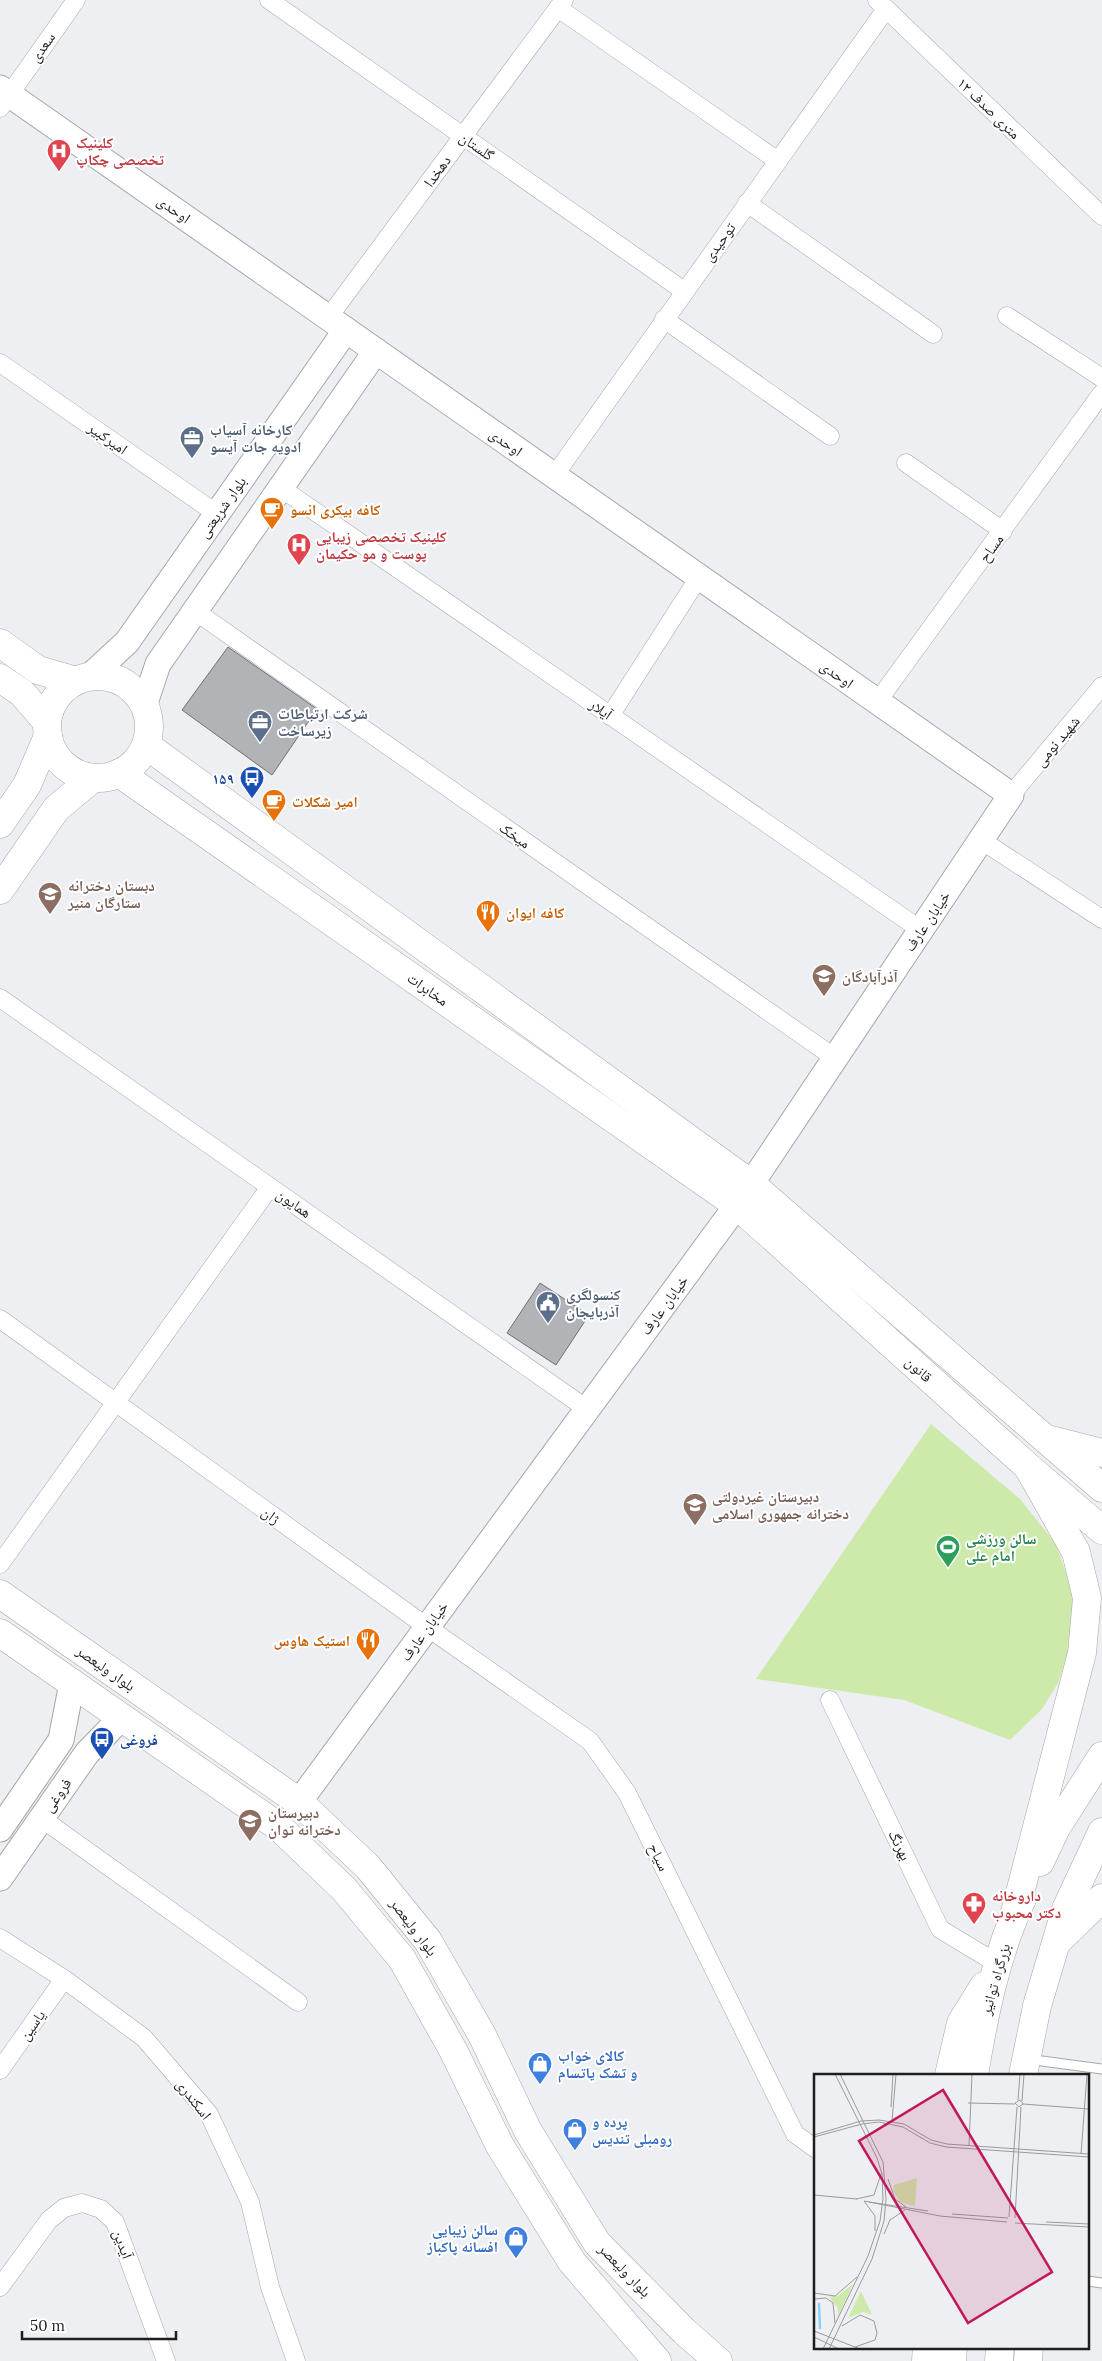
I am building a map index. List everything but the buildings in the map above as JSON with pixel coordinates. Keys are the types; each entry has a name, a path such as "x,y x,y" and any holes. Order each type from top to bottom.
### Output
{"main road":[{"path":"0,643 38,670 83,679"},
{"path":"0,824 27,785 47,729 50,709 56,698 65,688 83,679 102,676 127,685 137,694 148,718 149,732 146,745 131,766 106,776 56,809 0,890"},
{"path":"0,678 22,693 47,729 55,754 69,769 80,775 106,776"},
{"path":"146,745 744,1194"},
{"name":"مخابرات","path":"106,776 744,1194"},
{"name":"قانون","path":"744,1194 1046,1439 1102,1488"},
{"name":"قانون","path":"744,1194 1028,1467 1102,1530"},
{"path":"1046,1439 1102,1453"},
{"path":"1014,1916 1082,1653 1087,1598 1076,1552 1028,1467"},
{"name":"بلوار ولیعصر","path":"0,1594 299,1802 368,1867 428,1940 482,2035 528,2131 597,2243 684,2331 718,2361"},
{"name":"بلوار ولیعصر","path":"0,1633 279,1827 344,1889 402,1959 453,2050 500,2146 572,2262 657,2361"},
{"name":"بزرگراه توانیر","path":"974,2074 982,2023 998,1964 1014,1916 1056,1828 1102,1756"},
{"path":"1036,2070 1037,2006 1066,1909 1102,1832"},
{"path":"1056,1943 1102,1898"},
{"path":"949,2074 961,2023 998,1964"},
{"path":"537,2206 563,2187"},
{"path":"999,2361 1000,2348"},
{"path":"1028,2361 1029,2348"},
{"path":"932,2350 952,2361"}],"street":[{"name":"سعدی","path":"3,96 76,0"},
{"name":"گلستان","path":"269,0 684,291"},
{"name":"دهخدا","path":"337,324 462,136 561,4"},
{"path":"561,4 778,160"},
{"name":"توحیدی","path":"554,476 778,160 881,4"},
{"name":"۱۲ متری صدف","path":"881,4 1102,216"},
{"name":"اوحدی","path":"3,96 376,351 1011,795"},
{"path":"747,203 933,334"},
{"path":"1007,316 1102,378"},
{"path":"664,319 830,436"},
{"name":"بلوار شریعتى","path":"83,679 127,642 217,514 337,324"},
{"path":"144,706 158,664 376,351"},
{"name":"امیرکبیر","path":"0,362 217,514"},
{"name":"مساح","path":"878,702 1102,394"},
{"path":"906,463 1003,531"},
{"name":"آیلار","path":"281,488 921,930"},
{"path":"610,716 699,578"},
{"name":"میخک","path":"195,611 835,1058"},
{"name":"شهید نومی","path":"1011,795 1102,686"},
{"name":"خیابان عارف","path":"299,1802 744,1194 1011,795"},
{"path":"981,840 1102,919"},
{"name":"همایون","path":"0,998 587,1409"},
{"path":"0,1564 270,1187"},
{"name":"ژان","path":"0,1319 427,1627"},
{"name":"سیاح","path":"427,1627 590,1741 627,1793 795,2134 814,2148"},
{"name":"فروغى","path":"0,1828 61,1740 72,1683"},
{"name":"بهرنگ","path":"830,1700 940,1929 998,1964"},
{"name":"فروغى","path":"0,1878 87,1753 121,1718"},
{"path":"42,1818 298,2002"},
{"name":"اسکندری","path":"0,1938 64,1979 144,2038 209,2114 250,2202 270,2287 296,2361"},
{"name":"یاسین","path":"0,2070 64,1979"},
{"name":"آیدین","path":"0,2287 49,2220 64,2208 82,2203 101,2209 115,2222 166,2361"}],"lane":[{"path":"1036,2070 1102,2069"}],"green space":[{"name":"سالن ورزشی امام علی","path":"931,1424 1020,1499 1056,1544 1073,1593 1073,1637 1058,1683 1042,1709 1010,1740 904,1700 756,1679"}],"place":[{"name":"کلينيک تخصصی چکاپ","path":"59,172"},
{"name":"کارخانه آسیاب ادویه جات آیسو","path":"192,459"},
{"name":"کافه بیکری انسو","path":"272,530"},
{"name":"کلینیک تخصصی زیبایی پوست و مو حکیمان","path":"299,566"},
{"name":"شرکت ارتباطات زیرساخت","path":"260,743"},
{"name":"۱۵۹","path":"252,799"},
{"name":"امیر شکلات","path":"274,822"},
{"name":"دبستان دخترانه ستارگان منیر","path":"50,915"},
{"name":"کافه ایوان","path":"488,933"},
{"name":"آذرآبادگان","path":"824,997"},
{"name":"کنسولگری آذربایجان","path":"548,1324"},
{"name":"دبیرستان غیردولتی دخترانه جمهوری اسلامی","path":"695,1526"},
{"name":"سالن ورزشی امام علی","path":"948,1568"},
{"name":"استیک هاوس","path":"368,1661"},
{"name":"فروغی","path":"102,1760"},
{"name":"دبیرستان دخترانه توان","path":"250,1842"},
{"name":"داروخانه دکتر محبوب","path":"974,1925"},
{"name":"کالای خواب و تشک یاتسام","path":"540,2085"},
{"name":"پرده و رومبلی تندیس","path":"575,2151"},
{"name":"سالن زیبایی افسانه پاکباز","path":"516,2259"}]}
